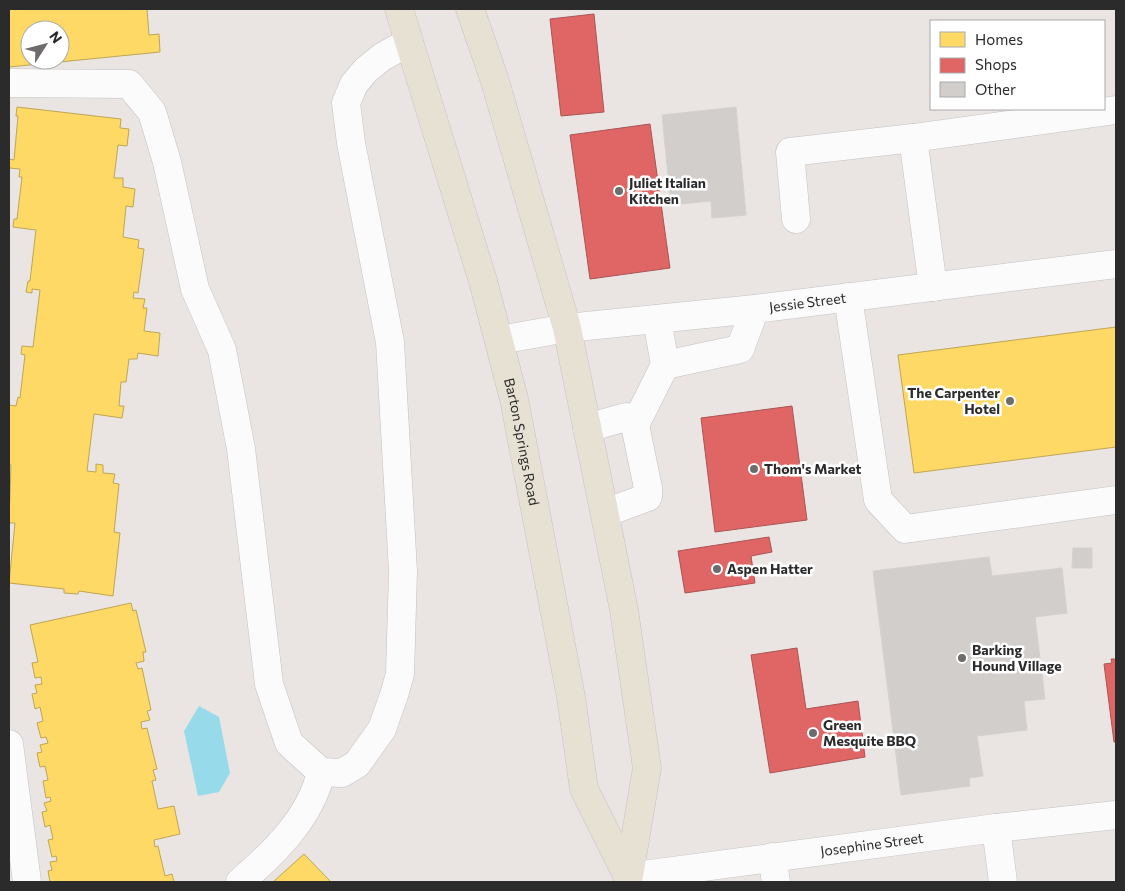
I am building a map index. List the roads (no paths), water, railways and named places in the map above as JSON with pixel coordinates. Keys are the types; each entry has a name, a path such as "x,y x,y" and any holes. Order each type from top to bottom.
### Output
{"main road":[{"name":"Barton Springs Road","path":"399,9 444,153 499,340 514,399 571,697 584,789 628,879"},
{"path":"470,9 494,78 567,328 624,610 648,768 628,879"}],"street":[{"path":"9,83 129,84 152,112 167,162 195,289 222,350 241,449 269,684 290,743 321,772 342,773 357,764 382,729 400,674 403,562 390,342 353,152 346,103 354,84 366,70 382,57 409,42"},
{"path":"796,219 790,152 913,138 1116,110"},
{"path":"913,138 933,287"},
{"name":"Jessie Street","path":"499,340 567,328 755,309 1116,264"},
{"path":"848,297 878,500 905,529 1116,500"},
{"path":"665,365 740,350 755,309"},
{"path":"635,425 665,365 657,319"},
{"path":"587,428 626,417 635,425 648,488 648,497 604,513"},
{"path":"9,744 27,882"},
{"path":"240,882 269,858 301,818 317,791 321,772"},
{"name":"Josephine Street","path":"628,879 774,870 996,828 1116,815"},
{"path":"996,828 1003,882"}],"water":[{"path":"199,706 219,717 230,773 219,792 198,796 184,731"}],"place":[{"name":"Juliet Italian Kitchen","path":"619,191"},
{"name":"The Carpenter Hotel","path":"1010,401"},
{"name":"Thom's Market","path":"754,469"},
{"name":"Aspen Hatter","path":"717,569"},
{"name":"Barking Hound Village","path":"962,658"},
{"name":"Green Mesquite BBQ","path":"813,733"}]}
